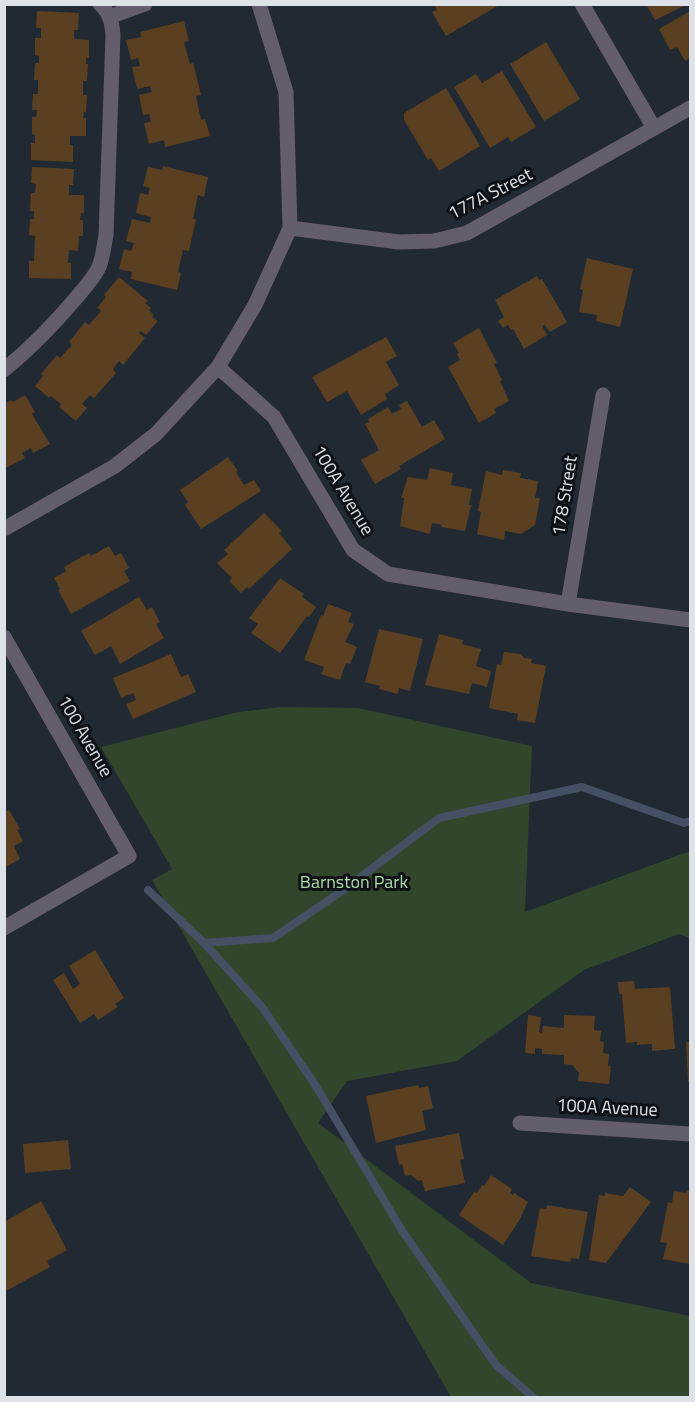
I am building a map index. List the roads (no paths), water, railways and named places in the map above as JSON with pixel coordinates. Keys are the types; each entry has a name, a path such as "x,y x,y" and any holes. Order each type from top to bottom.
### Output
{"street":[{"path":"4,370 25,353 75,298 98,268 106,235 113,35 105,11 145,4"},
{"path":"4,529 115,466 156,434 218,367 255,305 290,228 286,92 258,4"},
{"path":"582,4 654,128"},
{"name":"177A Street","path":"290,228 399,242 434,241 466,233 690,108"},
{"name":"100A Avenue","path":"218,367 274,417 353,550 388,574 568,604 690,620"},
{"name":"178 Street","path":"568,604 603,395"},
{"name":"100 Avenue","path":"4,637 129,856 4,928"},
{"name":"100A Avenue","path":"520,1123 690,1134"}],"waterway":[{"path":"204,943 273,938 342,891 439,818 582,787 684,823 690,821"},
{"path":"148,890 204,943 262,1007 314,1083 403,1232 496,1365 534,1398"}],"park label":[{"name":"Barnston Park","path":"354,884"}]}
